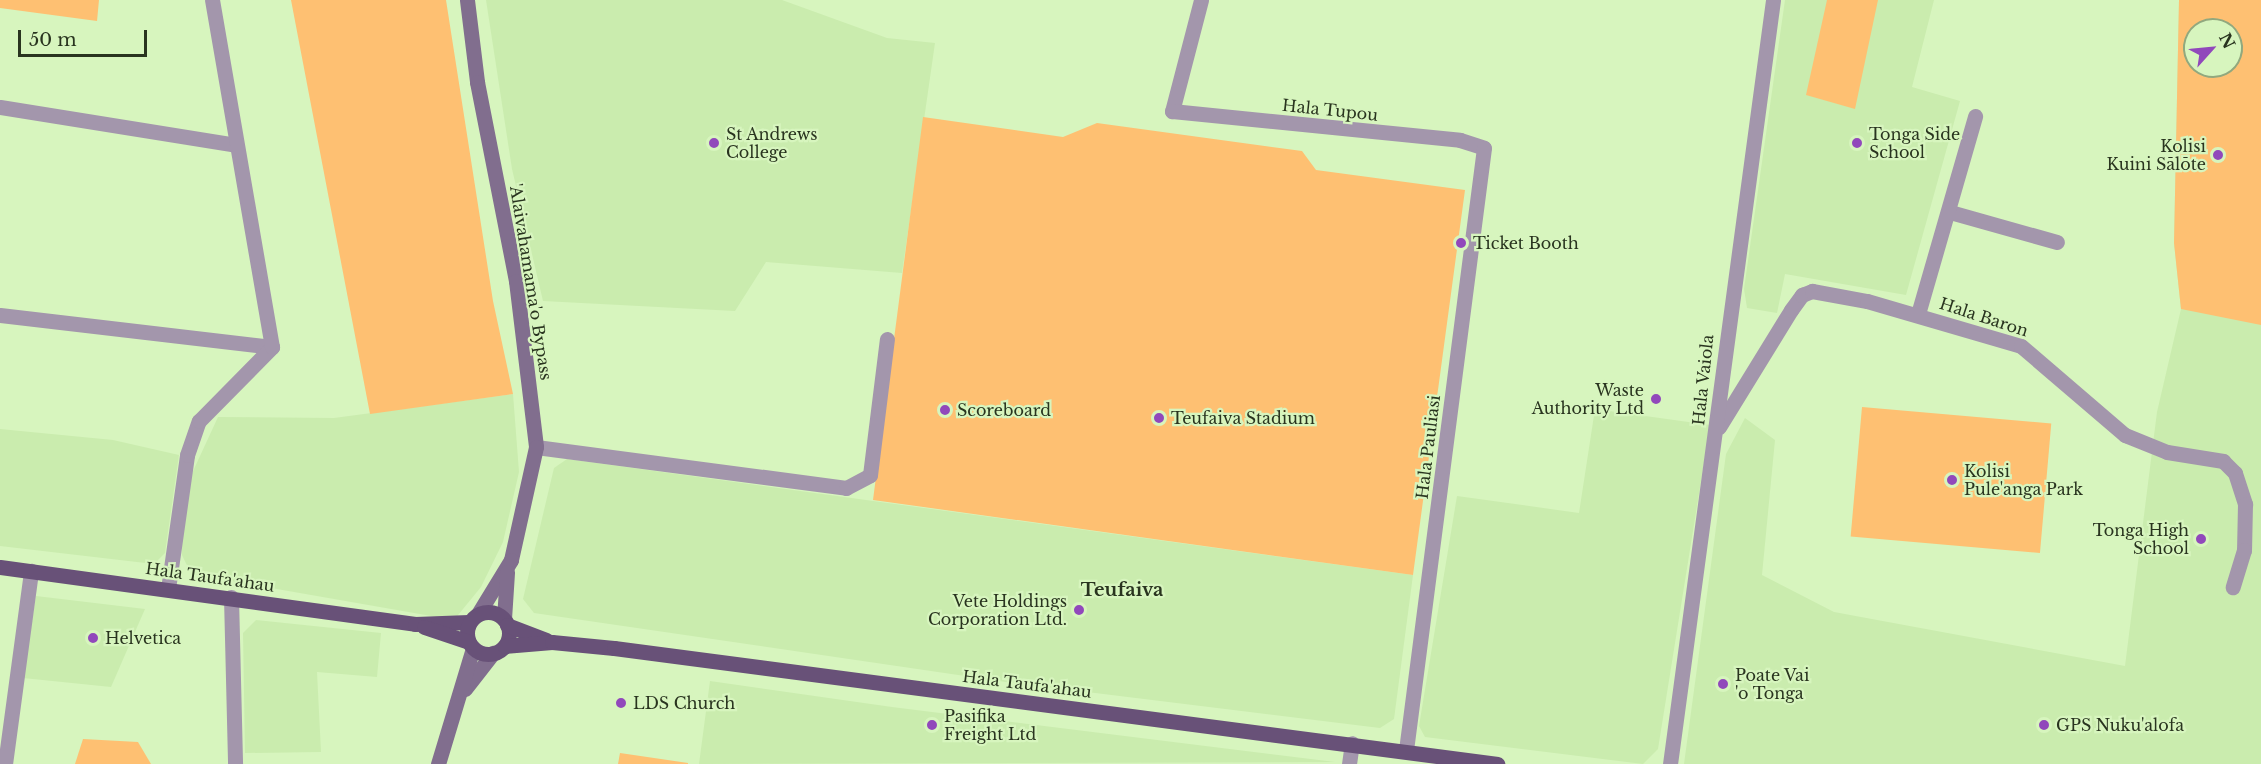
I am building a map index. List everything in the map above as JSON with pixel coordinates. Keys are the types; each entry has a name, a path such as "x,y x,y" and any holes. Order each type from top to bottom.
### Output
{"main road":[{"name":"'Alaivahamama'o Bypass","path":"467,0 477,82 516,281 536,447 507,569 506,622"},
{"name":"Hala Taufa'ahau","path":"0,567 415,624 471,645 499,650 552,642 1352,743 1497,764"},
{"name":"'Alaivahamama'o Bypass","path":"474,618 507,569"},
{"name":"Hala Taufa'ahau","path":"415,624 474,618 495,612 506,622 552,642"},
{"path":"438,764 461,694 474,618"},
{"path":"461,694 499,650 506,622"}],"street":[{"path":"212,0 272,347"},
{"name":"Hala Tupou","path":"1201,0 1172,111 1460,140 1484,148"},
{"name":"Hala Vaiola","path":"1670,764 1716,432 1732,286 1773,0"},
{"path":"0,107 236,145"},
{"path":"1918,314 1950,212 1975,116"},
{"name":"Hala Pauliasi","path":"1406,750 1484,148"},
{"path":"1950,212 2057,242"},
{"name":"Hala Baron","path":"1716,432 1802,295 1826,293 1918,314 2029,349 2125,435 2167,452 2223,461 2235,473 2245,504 2244,550 2233,587"},
{"path":"0,315 272,347"},
{"path":"536,447 846,488 870,476 886,339"},
{"path":"168,589 187,455 199,421 272,347"},
{"path":"5,764 31,571"},
{"path":"231,597 235,764"},
{"path":"1349,764 1352,743"}],"shaded area":[{"path":"0,0 99,0 97,21 0,8"},
{"path":"291,0 446,0 493,301 513,394 370,414"},
{"name":"St Andrews College","path":"486,0 782,0 887,38 935,43 902,273 766,262 735,311 543,301 512,169"},
{"name":"Tonga Side School","path":"1785,0 1934,0 1912,87 1960,101 1906,295 1785,274 1777,313 1747,308 1744,289"},
{"path":"1827,0 1878,0 1855,109 1806,95"},
{"path":"2179,0 2261,0 2261,764 1684,764 1726,454 1745,418 1775,440 1762,575 1834,612 2125,666 2157,412 2181,309 2174,243"},
{"name":"Kolisi Kuini Sālōte","path":"2179,0 2261,0 2261,325 2181,309 2174,243"},
{"name":"Teufaiva Stadium","path":"923,117 1063,137 1097,123 1302,151 1316,170 1465,190 1413,575 873,500"},
{"path":"513,394 519,472 503,542 481,587 454,620 191,574 182,555 182,495 218,417 334,418"},
{"name":"Kolisi Pule'anga Park","path":"1862,407 2051,424 2040,553 1851,537"},
{"path":"1595,409 1710,425 1658,749 1643,764 1425,737 1419,726 1457,496 1579,513"},
{"path":"0,429 113,440 179,455 165,553 154,564 0,546"},
{"path":"567,459 1413,575 1394,719 1380,728 1006,682 534,613 523,599 554,468"},
{"path":"36,596 145,609 111,687 23,678"},
{"path":"256,620 381,633 377,677 317,672 321,752 245,753 243,633"},
{"path":"710,681 892,707 1335,762 699,764"},
{"path":"83,739 138,742 151,764 75,764"},
{"path":"620,753 688,763 688,764 618,764"}],"place":[{"name":"St Andrews College","path":"714,143"},
{"name":"Tonga Side School","path":"1857,143"},
{"name":"Kolisi Kuini Sālōte","path":"2218,155"},
{"name":"Ticket Booth","path":"1461,243"},
{"name":"Waste Authority Ltd","path":"1656,399"},
{"name":"Scoreboard","path":"945,410"},
{"name":"Teufaiva Stadium","path":"1159,418"},
{"name":"Kolisi Pule'anga Park","path":"1952,480"},
{"name":"Tonga High School","path":"2201,539"},
{"name":"Vete Holdings Corporation Ltd.","path":"1079,610"},
{"name":"Helvetica","path":"93,638"},
{"name":"Poate Vai 'o Tonga","path":"1723,684"},
{"name":"LDS Church","path":"621,703"},
{"name":"Pasifika Freight Ltd","path":"932,725"},
{"name":"GPS Nuku'alofa","path":"2044,725"}],"district":[{"name":"Teufaiva","path":"1122,590"}]}
